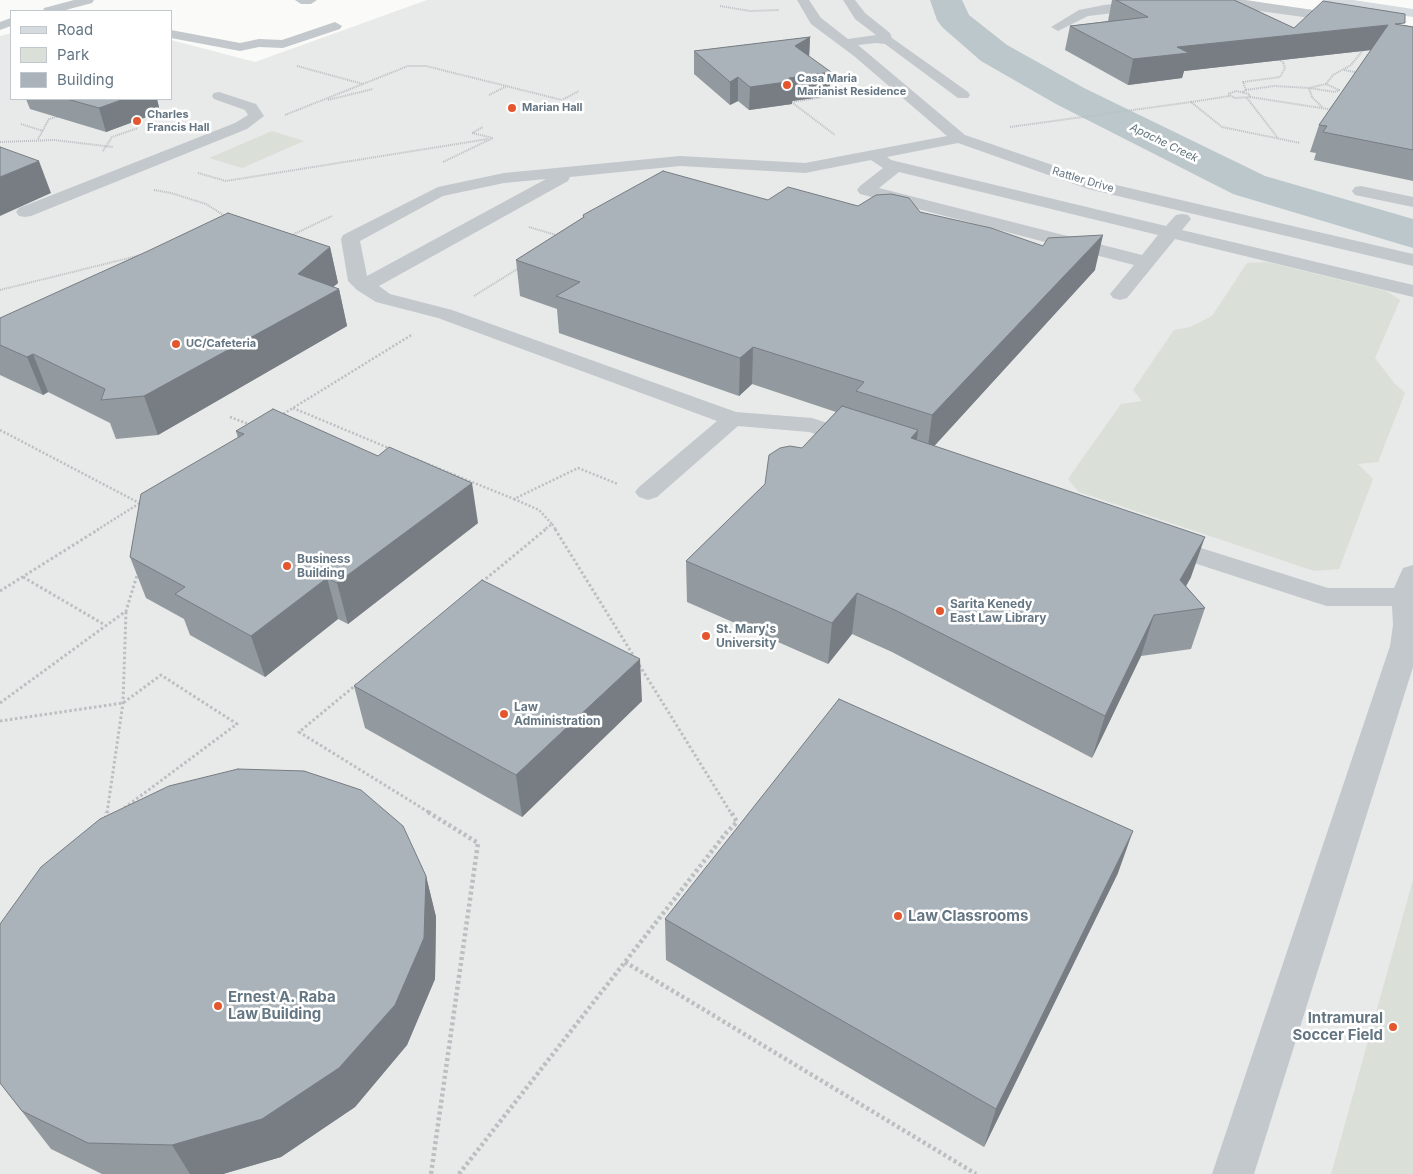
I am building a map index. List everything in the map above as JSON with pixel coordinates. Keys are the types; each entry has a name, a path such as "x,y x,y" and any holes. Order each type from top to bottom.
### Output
{"main road":[{"path":"1328,0 1371,3 1413,13"}],"street":[{"path":"52,10 88,0"},
{"path":"301,0 311,0"},
{"name":"Rattler Drive","path":"803,0 816,21 846,43 964,140 1094,185 1413,260"},
{"path":"850,0 860,16 885,36 886,40 963,95"},
{"path":"1058,27 1084,13 1104,9 1189,0"},
{"path":"1209,0 1326,16 1413,32"},
{"path":"172,34 240,47 259,44 283,44 335,26"},
{"path":"846,43 876,39 886,40"},
{"path":"25,212 241,126 256,116 251,107 219,96"},
{"path":"876,447 812,425 733,419 445,314 383,298 358,281 350,239 438,192 504,178 680,161 805,168 874,154 964,140"},
{"path":"874,154 885,164 1413,290"},
{"path":"896,166 866,190 924,205 940,222 1060,253 1105,252 1146,262"},
{"path":"364,286 574,170"},
{"path":"1361,190 1413,202"},
{"path":"1120,294 1190,208"},
{"path":"648,492 733,419"},
{"path":"1142,537 1326,598 1409,586 1405,646 1233,1174"}],"path":[{"path":"720,6 750,11 784,10"},
{"path":"1326,84 1333,74 1351,65 1366,47"},
{"path":"1246,90 1243,82 1280,77 1285,68 1283,62 1277,58"},
{"path":"297,66 363,84"},
{"path":"241,126 250,129 408,66 426,66 562,100 578,92"},
{"path":"1343,70 1363,73"},
{"path":"1244,92 1246,90 1274,86 1335,92 1339,90 1326,84 1309,88"},
{"path":"489,95 507,86"},
{"path":"1309,88 1312,97 1322,108"},
{"path":"316,103 373,89"},
{"path":"836,136 791,102 862,91"},
{"path":"1230,96 1228,94 1230,92 1244,92 1250,97"},
{"path":"964,140 1010,127 1230,96 1250,97 1334,110"},
{"path":"1247,98 1278,139"},
{"path":"1191,102 1222,127 1300,144"},
{"path":"38,140 49,120 63,115"},
{"path":"21,124 43,131"},
{"path":"0,142 38,140 109,145 226,181 493,138"},
{"path":"99,183 135,190 171,193 206,204 229,220"},
{"path":"0,290 141,255"},
{"path":"122,259 123,267"},
{"path":"293,408 394,450"},
{"path":"0,430 148,508"},
{"path":"412,458 539,510 552,524 737,822 726,833 624,962 459,1174"},
{"path":"514,499 578,468 610,481 648,492"},
{"path":"0,591 148,498"},
{"path":"475,587 552,524"},
{"path":"114,816 106,822 123,702 126,611 140,566"},
{"path":"23,577 106,625"},
{"path":"0,703 126,611"},
{"path":"0,722 123,702 161,675 237,724 121,810"},
{"path":"361,681 299,732 478,843 431,1174"},
{"path":"624,962 976,1174"}],"shaded area":[{"name":"St. Mary's University","path":"427,0 1246,0 1413,26 1413,1174 0,1174 0,36 10,33 10,100 172,100 172,40 255,62"}],"green space":[{"path":"272,131 304,141 242,168 209,158"},
{"path":"1267,262 1386,291 1400,300 1375,358 1394,383 1405,393 1378,462 1358,464 1373,479 1339,569 1314,571 1079,492 1068,479 1121,404 1142,401 1133,390 1174,330 1190,327 1212,316 1247,263"},
{"name":"Intramural Soccer Field","path":"1413,880 1413,1174 1331,1174"}],"building":[{"path":"1116,0 1234,0 1294,28 1323,1 1405,14 1405,23 1395,24 1413,27 1413,150 1323,132 1327,126 1319,125 1388,25 1177,47 1189,53 1133,59 1070,26 1148,17"},
{"path":"810,37 795,46 831,72 789,78 793,81 750,87 738,77 730,82 694,51"},
{"path":"71,100 121,100 99,108"},
{"path":"0,147 39,161 0,177"},
{"path":"663,171 768,200 788,187 858,206 876,195 891,194 909,198 920,212 991,228 1043,246 1048,238 1103,235 932,415 856,391 864,382 753,347 740,358 556,296 580,282 516,260 584,217 583,215"},
{"name":"UC/Cafeteria","path":"228,213 330,247 298,274 339,289 144,396 101,400 105,389 33,354 27,357 0,345 0,318"},
{"name":"Sarita Kenedy East Law Library","path":"842,406 918,430 911,438 1205,537 1180,580 1205,608 1154,615 1105,716 897,611 857,593 832,623 686,561 765,484 769,455 780,448 790,446 802,448"},
{"name":"Business Building","path":"273,409 378,456 389,447 472,483 337,583 327,578 251,636 175,594 185,587 130,557 141,494 244,434 236,431"},
{"name":"Law Administration","path":"482,580 640,659 516,775 354,686"},
{"name":"Law Classrooms","path":"839,699 1133,831 996,1109 665,919"},
{"name":"Ernest A. Raba Law Building","path":"238,769 304,771 361,790 403,826 426,876 424,938 395,1005 339,1068 262,1119 172,1145 88,1143 22,1111 0,1083 0,924 41,867 100,819 169,786"}],"waterway":[{"name":"Apache Creek","path":"946,0 954,20 994,53 1070,96 1249,185 1413,234"}],"place":[{"name":"Casa Maria Marianist Residence","path":"787,85"},
{"name":"Marian Hall","path":"512,108"},
{"name":"Charles Francis Hall","path":"137,121"},
{"name":"UC/Cafeteria","path":"176,344"},
{"name":"Business Building","path":"287,566"},
{"name":"Sarita Kenedy East Law Library","path":"940,611"},
{"name":"St. Mary's University","path":"706,636"},
{"name":"Law Administration","path":"504,714"},
{"name":"Law Classrooms","path":"898,916"},
{"name":"Ernest A. Raba Law Building","path":"218,1006"},
{"name":"Intramural Soccer Field","path":"1393,1027"}]}
